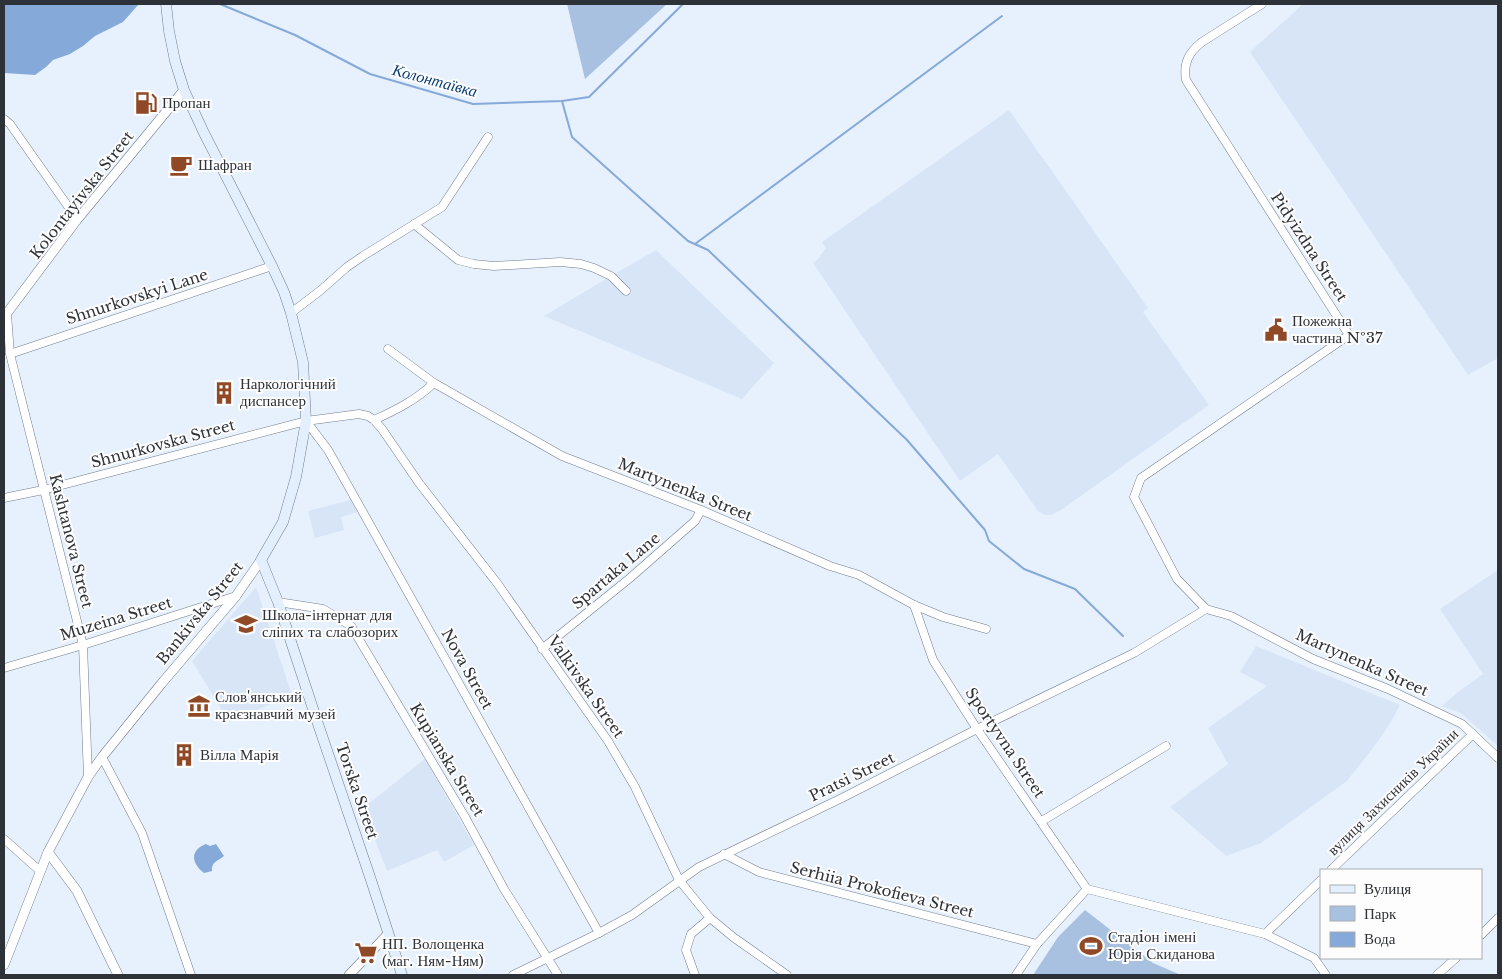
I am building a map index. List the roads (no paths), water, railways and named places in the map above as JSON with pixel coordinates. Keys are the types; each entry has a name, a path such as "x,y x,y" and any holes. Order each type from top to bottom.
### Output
{"main road":[{"name":"Bankivska Street","path":"166,4 170,39 184,90 284,292 303,362 306,421 296,477 283,522 261,560"},
{"name":"Torska Street","path":"261,560 278,602 402,975"}],"street":[{"name":"Pidyizdna Street","path":"1206,608 1177,579 1134,497 1141,478 1349,335 1186,80 1184,69 1193,49 1262,4"},
{"name":"Kolontayivska Street","path":"5,315 76,221 184,90"},
{"path":"5,119 72,212 76,221"},
{"path":"291,313 347,267 383,242 442,207 488,137"},
{"path":"414,224 458,260 494,266 560,262 581,264 610,276 626,291"},
{"name":"Shnurkovskyi Lane","path":"10,354 272,266"},
{"name":"Kashtanova Street","path":"5,315 10,354 83,645 88,776"},
{"name":"Martynenka Street","path":"388,349 434,383 562,456 701,510 830,566 859,574 914,605 944,617 986,628"},
{"path":"374,420 409,404 421,396 434,383"},
{"name":"Shnurkovska Street","path":"4,498 43,490 306,421 359,414 374,420"},
{"name":"Valkivska Street","path":"374,420 418,484 498,583 542,649 608,741 635,787 679,880 710,918 733,937 787,975"},
{"name":"Nova Street","path":"306,421 328,450 600,933"},
{"name":"Spartaka Lane","path":"542,649 630,578 696,521 701,510"},
{"name":"Bankivska Street","path":"4,965 48,852 88,776 162,683 236,596 261,560"},
{"name":"Muzeina Street","path":"4,668 236,596"},
{"name":"Kupianska Street","path":"278,602 323,609 351,626 465,817 504,889 558,975"},
{"name":"Sportyvna Street","path":"914,605 933,660 1087,889"},
{"name":"Pratsi Street","path":"513,975 600,933 632,915 699,867 1134,653 1206,608"},
{"name":"Martynenka Street","path":"1206,608 1231,616 1313,659 1388,689 1462,724 1498,758"},
{"name":"вулиця Захисників України","path":"1332,869 1473,734"},
{"path":"1042,821 1166,746"},
{"path":"102,757 142,833 191,975"},
{"path":"4,839 40,871"},
{"path":"48,852 77,891 118,975"},
{"name":"Serhiia Prokofieva Street","path":"724,854 759,872 1037,944"},
{"path":"1265,934 1320,881"},
{"path":"1016,975 1037,944 1087,889 1265,934 1314,958 1326,975"},
{"path":"695,975 686,950 691,934 710,918"},
{"path":"1482,934 1498,918"},
{"path":"349,975 388,934"},
{"path":"1437,975 1455,959"}],"water":[{"path":"4,4 139,4 123,22 95,36 70,54 53,60 35,75 4,73"},
{"path":"206,844 210,846 216,844 224,856 214,864 212,871 204,873 197,865 194,857 197,850"}],"waterway":[{"name":"Колонтаївка","path":"220,4 295,35 370,74 473,104 562,101 589,97 683,4"},
{"path":"695,244 1002,16"},
{"path":"562,101 572,137 688,241 708,250 907,440 985,530 989,541 1024,569 1075,589 1123,636"}],"place":[{"name":"Пропан","path":"146,103"},
{"name":"Шафран","path":"181,165"},
{"name":"Пожежна частина №37","path":"1276,330"},
{"name":"Наркологічний диспансер","path":"224,393"},
{"name":"Школа-інтернат для сліпих та слабозорих","path":"246,624"},
{"name":"Слов'янський краєзнавчий музей","path":"199,706"},
{"name":"Вілла Марія","path":"184,755"},
{"name":"Стадiон імені Юрія Скиданова","path":"1091,946"},
{"name":"НП. Волощенка (маг. Ням-Ням)","path":"366,953"}]}
